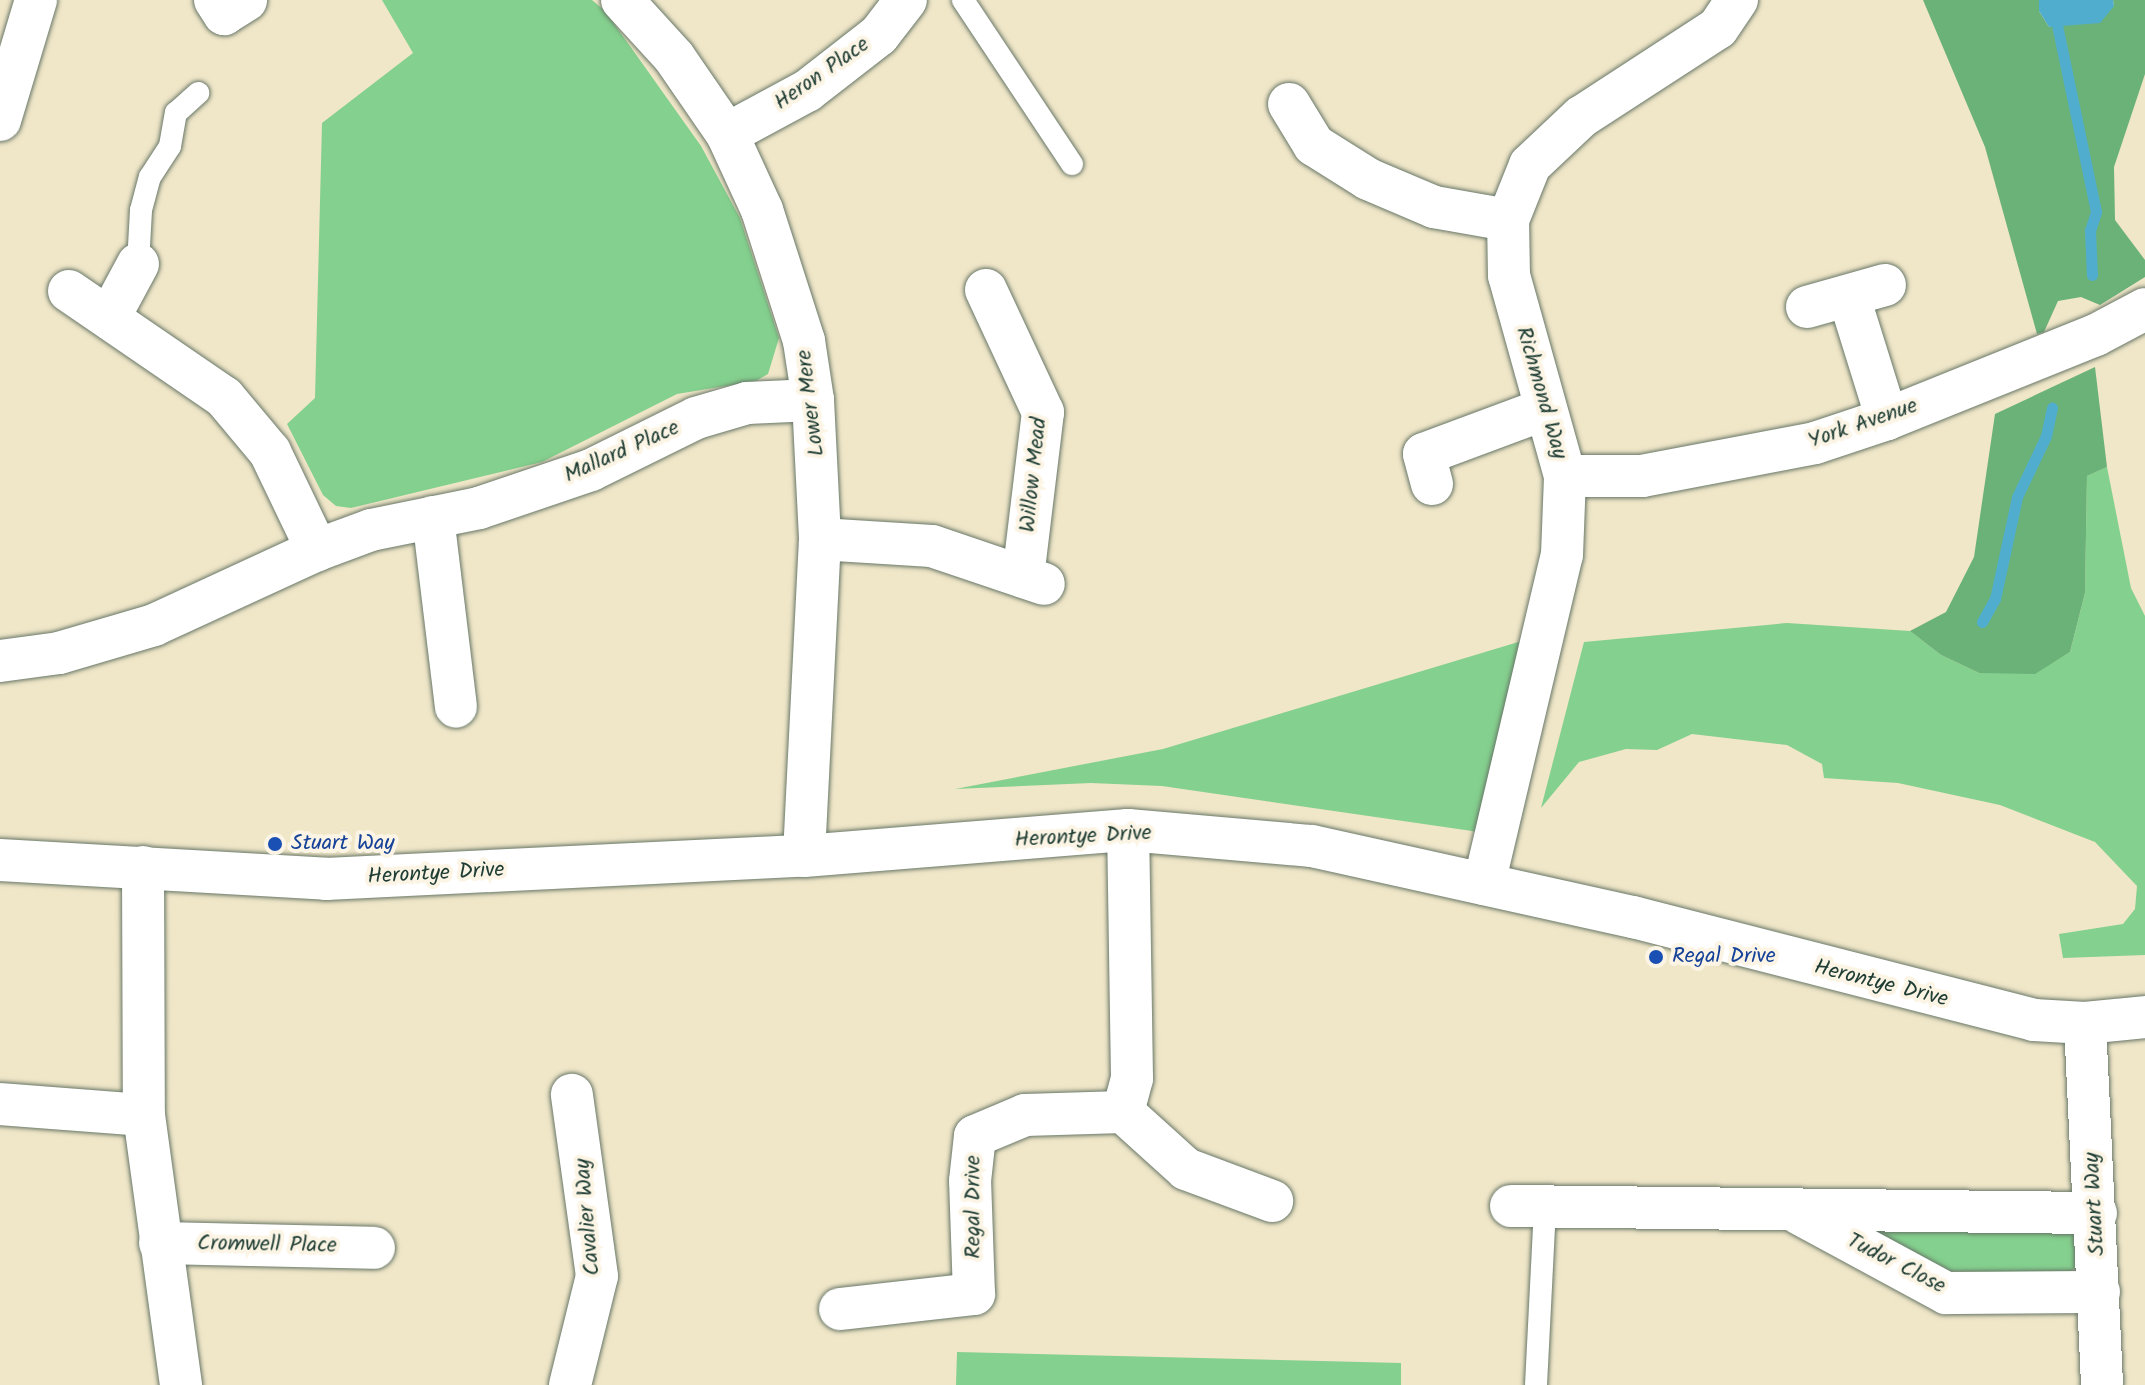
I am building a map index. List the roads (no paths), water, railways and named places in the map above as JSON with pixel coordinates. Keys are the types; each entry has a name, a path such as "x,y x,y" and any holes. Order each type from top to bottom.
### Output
{"street":[{"path":"0,120 36,0"},
{"path":"215,0 224,14 246,0"},
{"name":"Lower Mere","path":"622,0 674,57 727,134 762,210 804,341 813,400 820,539 804,856"},
{"name":"Heron Place","path":"727,134 807,91 879,35 906,0"},
{"name":"Richmond Way","path":"1484,884 1562,555 1565,476 1509,276 1508,220 1530,165 1581,117 1718,28 1737,0"},
{"path":"1289,104 1314,145 1368,179 1434,207 1508,220"},
{"path":"110,316 138,264"},
{"name":"Willow Mead","path":"820,539 932,546 1034,580 1043,412 986,290"},
{"path":"69,291 110,316 224,397 270,452 317,550"},
{"path":"1807,307 1867,291 1887,419"},
{"name":"York Avenue","path":"1565,476 1642,476 1815,443 1887,419 2096,335 2145,309"},
{"name":"Mallard Place","path":"0,661 59,653 154,625 317,550 371,530 479,508 591,470 696,418 747,403 813,400"},
{"path":"1432,484 1424,454 1545,409"},
{"path":"433,517 456,707"},
{"path":"1128,830 1132,1078 1123,1112 1186,1169 1272,1201"},
{"name":"Herontye Drive","path":"0,860 326,879 804,856 1128,830 1312,846 1633,917 1960,1004 2034,1020 2085,1023 2145,1017"},
{"path":"143,867 144,1115 181,1385"},
{"name":"Stuart Way","path":"2085,1023 2102,1385"},
{"name":"Cavalier Way","path":"570,1385 597,1276 572,1095"},
{"path":"0,1104 144,1115"},
{"name":"Regal Drive","path":"840,1309 974,1294 970,1181 975,1136 1025,1115 1123,1112"},
{"name":"Tudor Close","path":"1528,1206 2096,1213"},
{"name":"Tudor Close","path":"1796,1211 1946,1293 2099,1292"},
{"name":"Cromwell Place","path":"160,1243 374,1248"}],"lane":[{"path":"963,0 1072,164"},
{"path":"138,264 141,210 150,177 170,146 176,113 198,93"},
{"path":"1528,1206 1536,1385"}],"water":[{"path":"2039,0 2113,0 2114,6 2100,23 2049,27 2039,11"}],"waterway":[{"path":"2057,25 2096,212 2090,231 2092,275"},
{"path":"1982,622 1995,599 2017,497 2046,436 2052,408"}],"place":[{"name":"Stuart Way","path":"275,844"},
{"name":"Regal Drive","path":"1656,957"}]}
